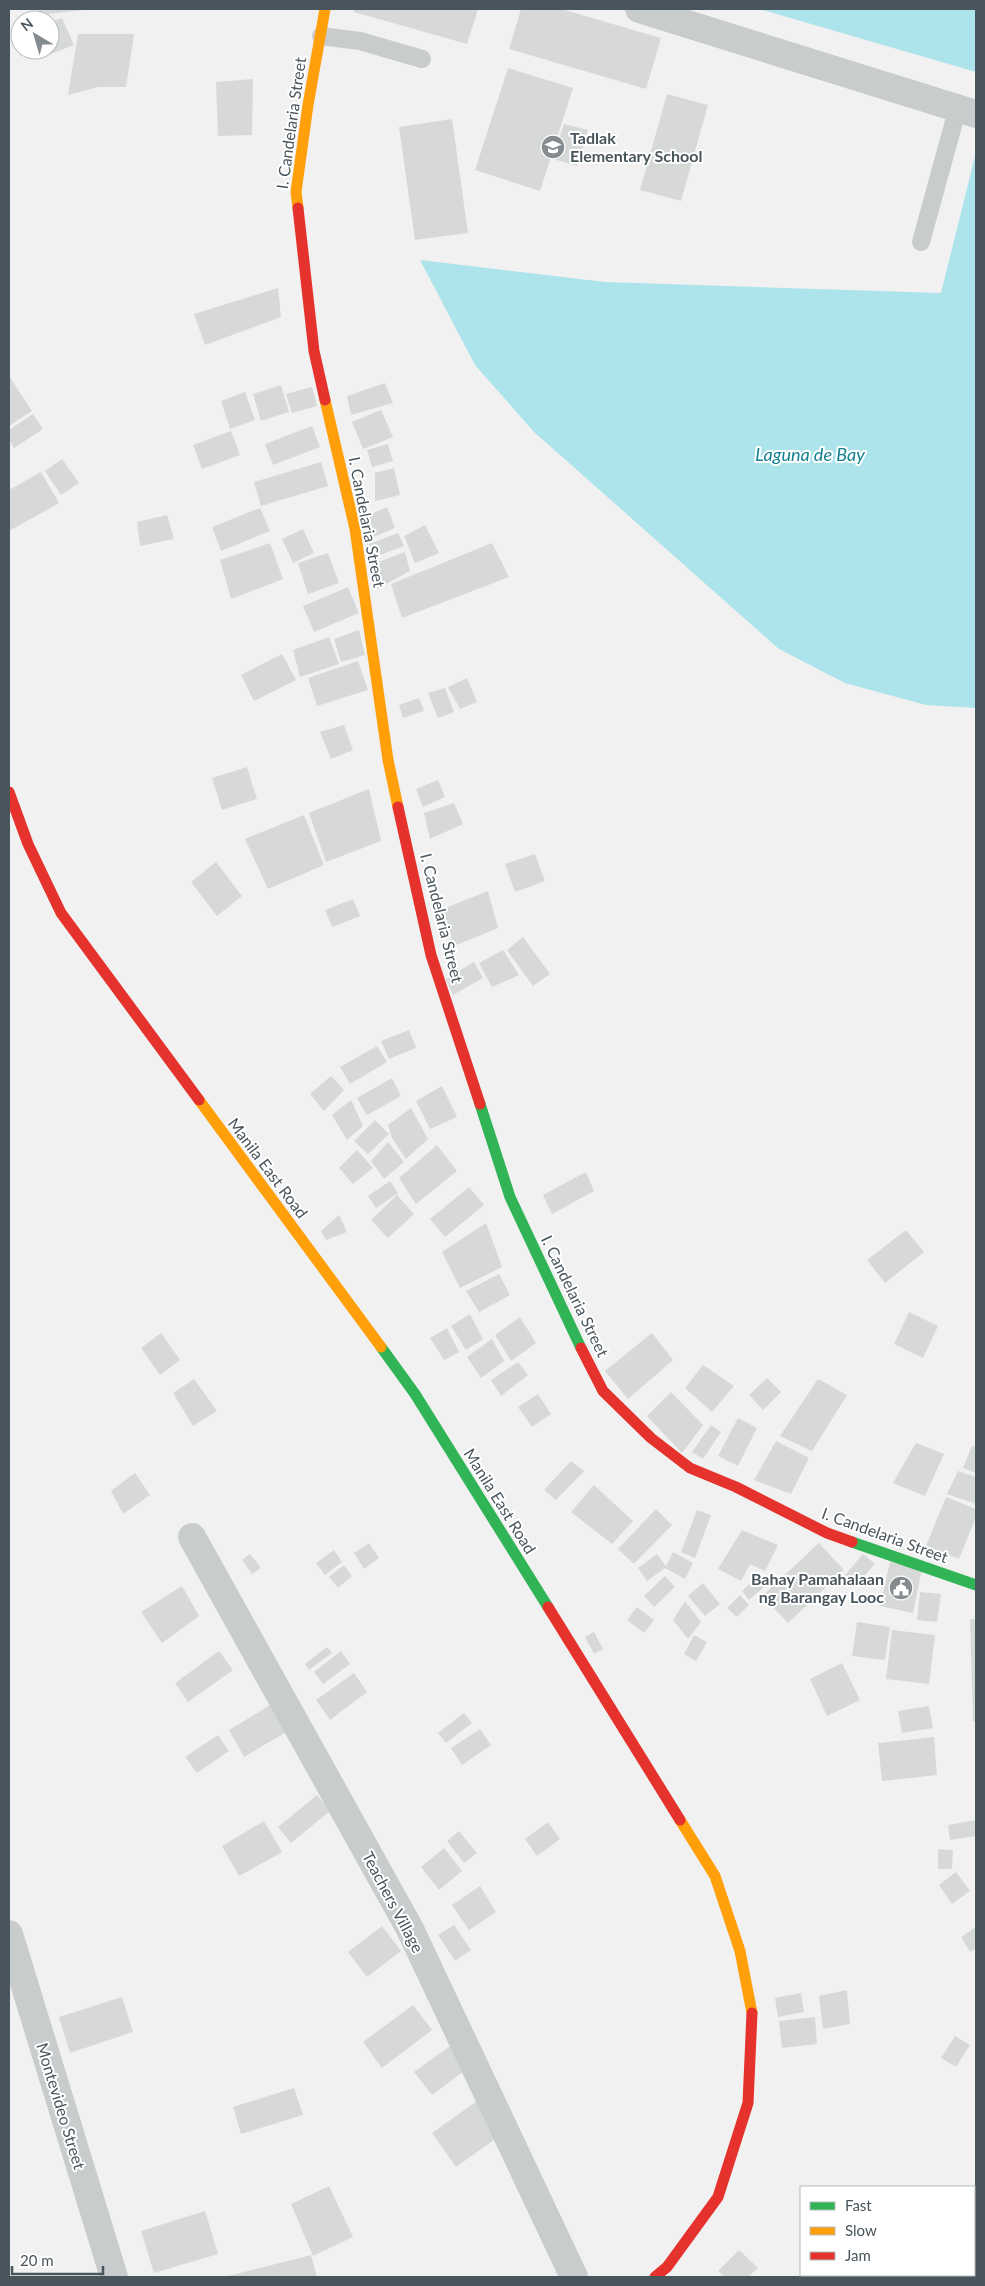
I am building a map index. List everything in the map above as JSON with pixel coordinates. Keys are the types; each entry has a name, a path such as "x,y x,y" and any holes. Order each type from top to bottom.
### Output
{"street":[{"name":"I. Candelaria Street","path":"325,9 308,105 296,192 314,351 356,529 388,760 431,954 510,1196 572,1331 603,1391 651,1438 690,1468 736,1487 827,1533 976,1585"},
{"path":"639,9 967,111"},
{"name":"Manila East Road","path":"9,792 28,844 61,913 100,969 415,1394 714,1876 740,1951 753,2016 748,2103 718,2197 667,2267 655,2277"},
{"name":"Teachers Village","path":"192,1537 410,1929 574,2277"},
{"name":"Montevideo Street","path":"9,1934 114,2277"}],"lane":[{"path":"321,36 360,42 422,59"},
{"path":"921,242 967,111"}],"water":[{"path":"759,9 976,9 976,72"},
{"name":"Laguna de Bay","path":"976,152 976,708 926,705 845,683 779,649 534,432 475,365 420,260 605,282 941,293"}],"building":[{"path":"85,9 60,13 60,10 39,10"},
{"path":"355,9 478,9 467,44 354,12"},
{"path":"521,9 561,9 661,38 646,89 509,49"},
{"path":"62,18 74,45 60,50 60,19"},
{"path":"78,34 134,34 126,87 98,87 68,95"},
{"path":"508,68 573,88 540,191 475,170"},
{"path":"253,79 252,135 218,136 216,82"},
{"path":"667,94 708,105 681,201 640,190"},
{"path":"452,119 468,233 415,240 399,127"},
{"path":"564,124 588,130 577,166 553,159"},
{"path":"278,288 281,317 205,345 194,314"},
{"path":"9,376 32,411 9,426"},
{"path":"385,383 393,403 351,415 347,396"},
{"path":"281,385 289,412 261,421 253,394"},
{"path":"312,387 317,406 292,413 286,394"},
{"path":"245,392 255,420 230,429 221,401"},
{"path":"381,410 393,437 363,449 352,422"},
{"path":"33,414 43,429 14,448 9,439 9,430"},
{"path":"312,426 320,447 273,465 265,444"},
{"path":"231,431 240,455 202,469 193,445"},
{"path":"388,444 393,461 372,467 367,450"},
{"path":"62,459 79,483 61,495 45,471"},
{"path":"321,462 328,486 261,506 254,482"},
{"path":"394,468 400,495 375,501 375,473"},
{"path":"41,472 59,503 9,531 9,490"},
{"path":"387,507 395,528 367,540 358,520"},
{"path":"260,508 270,531 221,551 212,527"},
{"path":"167,515 174,539 140,546 137,522"},
{"path":"425,525 439,553 415,563 404,536"},
{"path":"303,529 314,553 293,563 282,539"},
{"path":"398,533 404,546 372,558 369,544"},
{"path":"270,543 283,579 231,599 220,560"},
{"path":"492,543 509,577 402,618 391,584"},
{"path":"405,552 410,571 377,589 370,565"},
{"path":"328,553 339,583 308,594 298,563"},
{"path":"348,587 359,613 314,632 303,606"},
{"path":"359,630 365,655 341,662 334,639"},
{"path":"329,637 339,664 300,677 293,650"},
{"path":"282,654 296,680 254,701 241,675"},
{"path":"358,661 368,690 317,706 308,678"},
{"path":"467,678 477,702 460,709 448,687"},
{"path":"445,688 454,712 438,718 428,693"},
{"path":"419,698 424,711 403,718 399,705"},
{"path":"344,725 353,750 331,759 320,732"},
{"path":"247,767 257,799 222,810 212,778"},
{"path":"438,780 445,797 423,807 416,789"},
{"path":"369,789 381,841 326,862 309,813"},
{"path":"454,803 463,824 430,839 424,813"},
{"path":"304,815 324,865 268,889 245,839"},
{"path":"535,854 545,881 515,892 505,864"},
{"path":"216,862 242,896 217,916 191,882"},
{"path":"488,891 498,928 454,946 443,909"},
{"path":"353,899 360,916 332,927 325,910"},
{"path":"523,937 550,974 533,986 507,950"},
{"path":"503,950 519,975 492,987 479,963"},
{"path":"474,962 483,978 453,995 446,979"},
{"path":"409,1030 416,1048 389,1059 381,1041"},
{"path":"377,1046 387,1062 350,1084 340,1067"},
{"path":"331,1076 344,1090 324,1111 310,1094"},
{"path":"392,1078 401,1096 367,1115 357,1098"},
{"path":"442,1086 457,1117 430,1129 416,1101"},
{"path":"351,1100 363,1126 347,1140 332,1115"},
{"path":"411,1108 428,1139 406,1159 392,1138 388,1125"},
{"path":"375,1120 389,1134 368,1154 354,1141"},
{"path":"388,1142 404,1162 384,1179 371,1161"},
{"path":"437,1145 457,1171 416,1204 399,1178"},
{"path":"357,1150 373,1168 353,1184 339,1168"},
{"path":"586,1172 594,1191 552,1214 543,1195"},
{"path":"390,1181 398,1193 376,1208 368,1196"},
{"path":"469,1187 484,1205 445,1237 430,1219"},
{"path":"397,1195 414,1214 388,1238 371,1220"},
{"path":"339,1215 347,1232 326,1240 321,1231"},
{"path":"486,1223 502,1267 460,1288 442,1252"},
{"path":"906,1230 924,1252 885,1283 867,1260"},
{"path":"499,1274 510,1295 479,1312 466,1291"},
{"path":"909,1312 938,1326 923,1358 894,1344"},
{"path":"470,1314 483,1339 466,1350 451,1326"},
{"path":"520,1317 536,1343 511,1361 495,1335"},
{"path":"447,1328 459,1352 444,1360 430,1338"},
{"path":"161,1333 180,1360 160,1375 141,1348"},
{"path":"652,1333 673,1360 628,1399 605,1371"},
{"path":"492,1339 504,1361 481,1378 467,1357"},
{"path":"518,1362 528,1375 501,1396 491,1380"},
{"path":"703,1365 734,1386 712,1412 685,1388"},
{"path":"767,1378 781,1392 763,1410 749,1395"},
{"path":"194,1379 217,1411 193,1426 173,1393"},
{"path":"818,1379 847,1395 812,1451 780,1436"},
{"path":"671,1392 703,1425 682,1453 647,1416"},
{"path":"538,1394 551,1414 532,1427 518,1407"},
{"path":"738,1418 757,1428 738,1466 718,1456"},
{"path":"711,1425 721,1432 703,1459 692,1452"},
{"path":"776,1441 809,1458 791,1494 754,1480"},
{"path":"916,1443 944,1454 925,1496 893,1483"},
{"path":"972,1446 976,1447 976,1473 963,1468"},
{"path":"571,1461 584,1471 556,1500 544,1490"},
{"path":"958,1471 976,1477 976,1504 947,1494"},
{"path":"135,1473 150,1495 123,1514 111,1491"},
{"path":"594,1485 633,1521 612,1544 571,1512"},
{"path":"946,1497 976,1509 976,1517 959,1559 926,1546"},
{"path":"656,1509 672,1525 634,1564 618,1549"},
{"path":"697,1510 711,1515 695,1558 681,1552"},
{"path":"742,1530 778,1545 765,1571 750,1564 741,1581 718,1569"},
{"path":"369,1543 379,1558 364,1569 354,1553"},
{"path":"819,1543 844,1570 788,1623 762,1596"},
{"path":"334,1550 342,1562 325,1575 316,1563"},
{"path":"673,1552 693,1563 685,1579 665,1568 647,1581 638,1568 657,1554 666,1566"},
{"path":"250,1554 261,1568 252,1574 242,1560"},
{"path":"863,1554 875,1564 856,1585 845,1575"},
{"name":"Bahay Pamahalaan ng Barangay Looc","path":"890,1562 922,1569 913,1613 880,1606"},
{"path":"344,1565 352,1576 338,1588 329,1577"},
{"path":"665,1576 675,1587 654,1607 644,1596"},
{"path":"756,1578 764,1587 749,1600 742,1591"},
{"path":"703,1583 720,1604 705,1616 688,1596"},
{"path":"182,1586 199,1616 162,1643 141,1612"},
{"path":"920,1592 941,1594 937,1622 917,1620"},
{"path":"740,1595 749,1605 737,1617 727,1608"},
{"path":"685,1601 701,1622 688,1639 673,1620"},
{"path":"637,1607 654,1620 644,1633 627,1620"},
{"path":"970,1619 976,1619 976,1721 973,1721"},
{"path":"857,1622 890,1627 885,1660 852,1656"},
{"path":"892,1630 935,1635 929,1684 886,1679"},
{"path":"594,1632 603,1649 594,1654 585,1637"},
{"path":"694,1635 707,1642 696,1661 684,1654"},
{"path":"327,1647 332,1653 309,1670 305,1664"},
{"path":"219,1651 233,1670 188,1702 175,1683"},
{"path":"341,1651 350,1664 323,1684 314,1672"},
{"path":"842,1663 860,1700 827,1716 810,1679"},
{"path":"354,1673 367,1692 330,1720 316,1700"},
{"path":"272,1704 288,1731 244,1757 229,1730"},
{"path":"929,1706 933,1728 902,1733 898,1711"},
{"path":"464,1713 472,1723 446,1743 438,1733"},
{"path":"480,1729 491,1745 462,1765 451,1748"},
{"path":"218,1735 229,1751 197,1773 185,1757"},
{"path":"934,1737 937,1775 882,1781 878,1743"},
{"path":"317,1795 330,1811 291,1843 278,1827"},
{"path":"976,1820 976,1836 950,1840 948,1825"},
{"path":"264,1821 282,1852 239,1876 222,1846"},
{"path":"548,1822 560,1839 537,1856 525,1839"},
{"path":"459,1831 477,1853 464,1863 447,1841"},
{"path":"444,1848 462,1871 439,1890 421,1867"},
{"path":"938,1849 953,1850 952,1869 938,1869"},
{"path":"956,1872 970,1891 952,1904 939,1885"},
{"path":"480,1886 496,1912 469,1930 452,1905"},
{"path":"454,1925 471,1950 455,1961 438,1935"},
{"path":"382,1926 401,1951 367,1977 348,1952"},
{"path":"976,1927 976,1948 970,1952 961,1937"},
{"path":"847,1990 850,2024 823,2029 819,1996"},
{"path":"801,1993 804,2012 778,2017 775,1998"},
{"path":"122,1997 133,2032 70,2053 59,2017"},
{"path":"413,2005 432,2030 382,2068 363,2042"},
{"path":"815,2017 817,2044 782,2048 779,2021"},
{"path":"955,2036 970,2045 956,2067 941,2058"},
{"path":"450,2046 467,2069 432,2095 414,2072"},
{"path":"294,2088 303,2115 241,2134 233,2107"},
{"path":"477,2101 501,2135 456,2167 432,2133"},
{"path":"329,2186 353,2237 313,2256 291,2204"},
{"path":"205,2211 218,2254 154,2273 141,2231"},
{"path":"739,2250 758,2268 748,2277 725,2277 718,2271"},
{"path":"311,2255 317,2277 224,2277"}],"traffic: fast":[{"path":"480,1104 510,1197 581,1348"},
{"path":"381,1347 415,1394 548,1607"},
{"path":"852,1542 976,1585"}],"traffic: slow":[{"path":"298,208 296,192 308,105 325,9"},
{"path":"325,400 355,529 388,760 398,807"},
{"path":"199,1100 381,1347"},
{"path":"680,1820 715,1876 740,1951 752,2013"}],"traffic: jam":[{"path":"298,208 314,351 325,400"},
{"path":"9,792 28,844 61,913 199,1100"},
{"path":"398,807 431,955 480,1104"},
{"path":"581,1348 603,1391 651,1438 690,1468 736,1487 827,1533 852,1542"},
{"path":"548,1607 680,1820"},
{"path":"655,2277 667,2267 718,2197 748,2103 752,2013"}],"place":[{"name":"Tadlak Elementary School","path":"553,147"},
{"name":"Bahay Pamahalaan ng Barangay Looc","path":"901,1588"}]}
